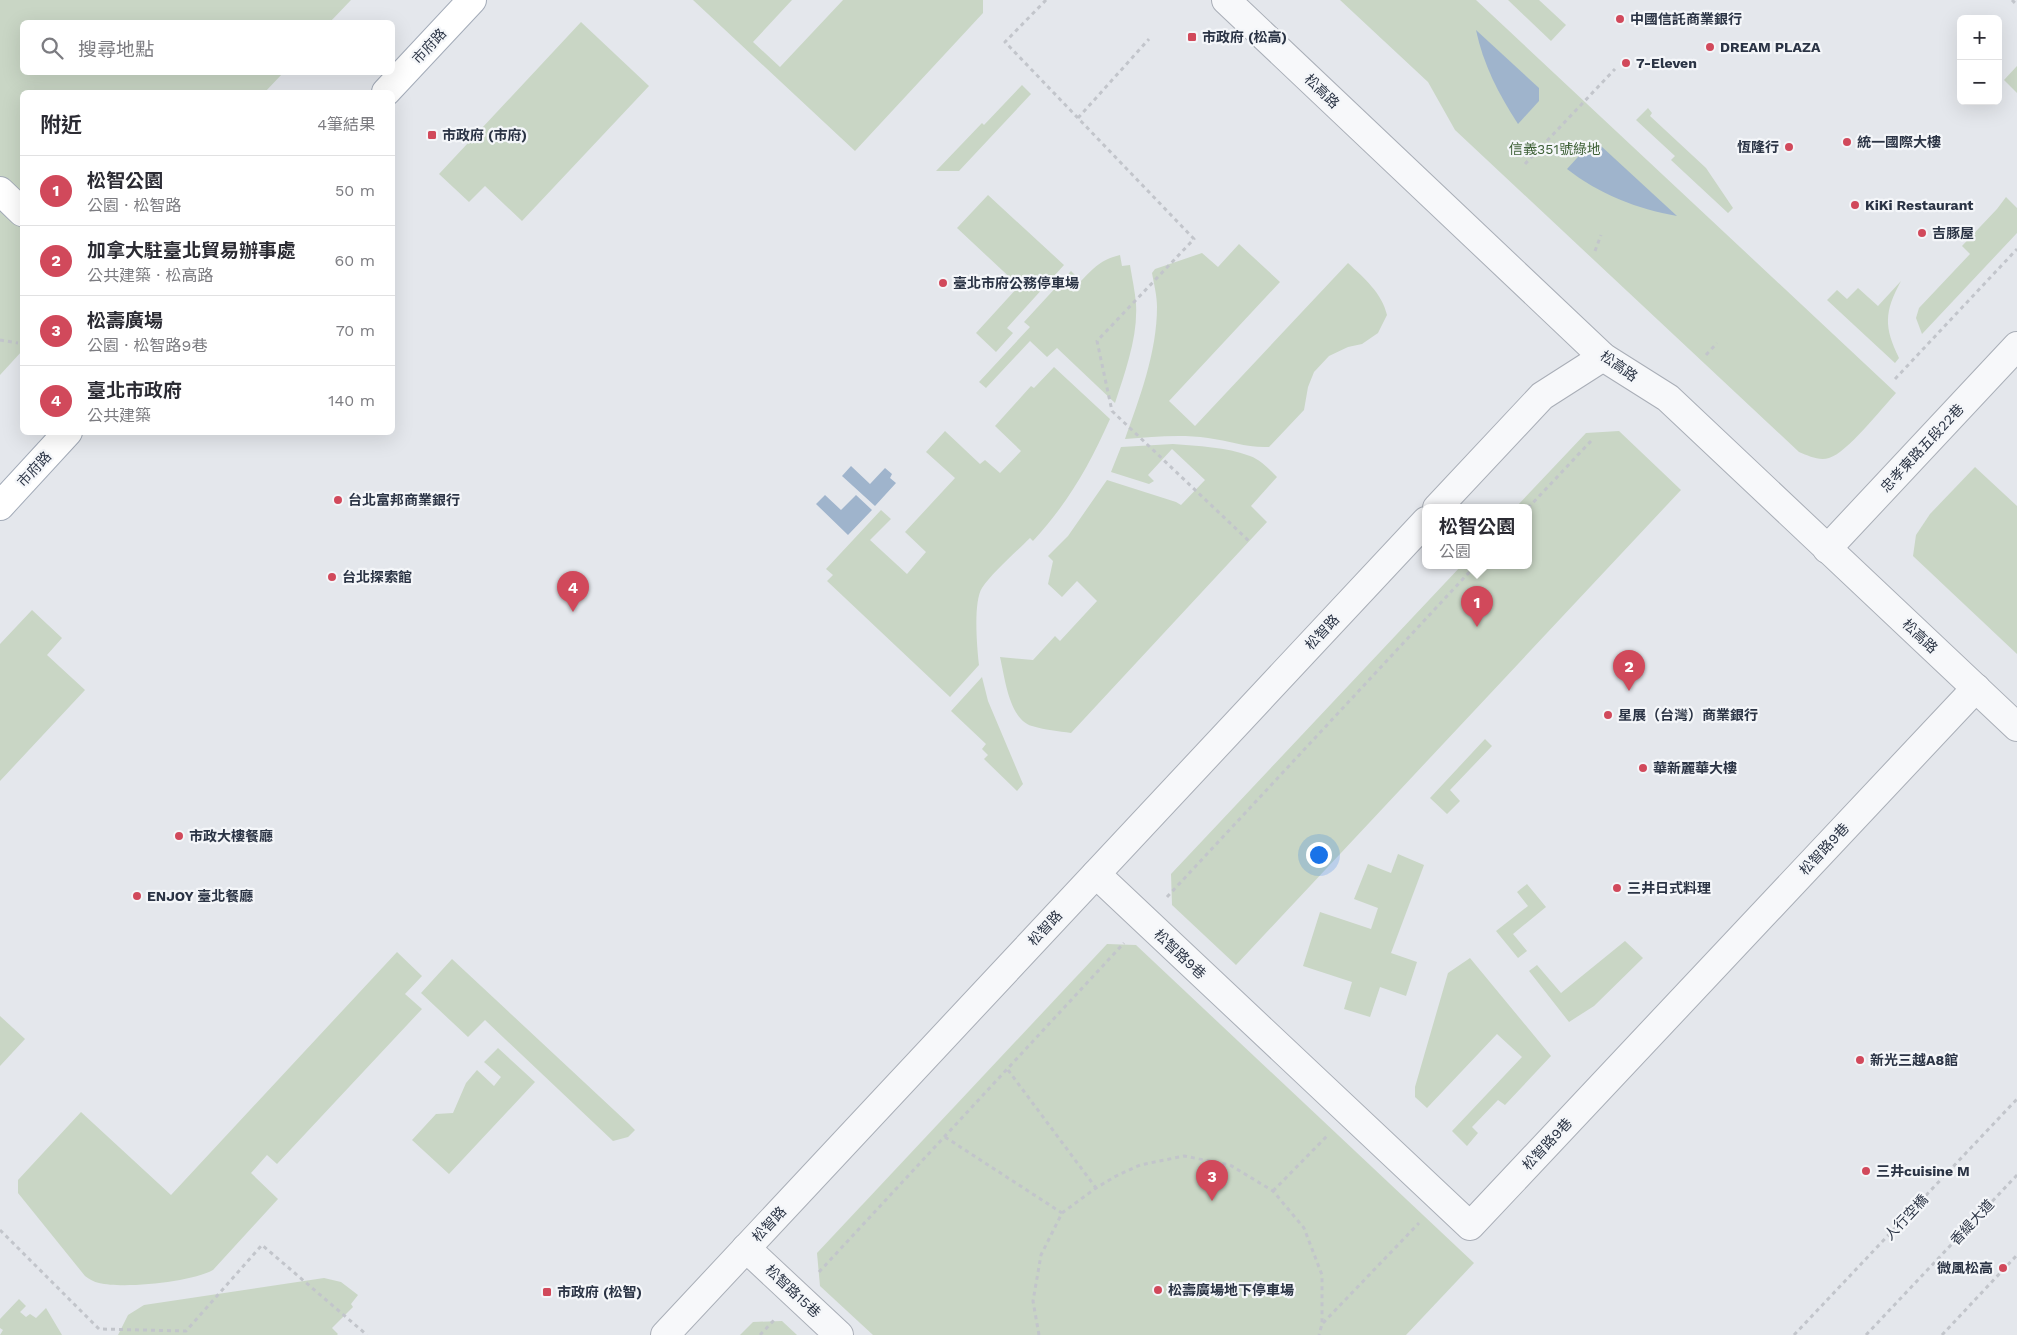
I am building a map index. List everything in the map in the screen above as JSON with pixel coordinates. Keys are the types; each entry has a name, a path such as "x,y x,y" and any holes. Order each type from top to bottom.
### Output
{"main road":[{"name":"市府路","path":"388,90 472,0"},
{"path":"0,191 20,210"},
{"name":"市府路","path":"0,506 65,435"}],"street":[{"name":"松高路","path":"1226,0 1603,357 1668,398 2017,727"},
{"name":"忠孝東路五段22巷","path":"1827,549 2017,346"},
{"path":"1441,504 1542,396 1603,357"},
{"name":"松智路","path":"665,1335 1422,525"},
{"name":"松智路9巷","path":"1096,874 1470,1226 1976,688"},
{"name":"松智路15巷","path":"746,1248 839,1335"}],"path":[{"path":"1046,0 1005,42 1194,239 1097,341 1112,411 1250,542"},
{"path":"2012,0 2017,5"},
{"path":"1078,118 1149,39"},
{"path":"1526,164 1614,69"},
{"path":"1594,251 1601,235"},
{"path":"1895,380 2017,249"},
{"path":"0,340 18,343"},
{"path":"1706,355 1717,342"},
{"path":"1532,504 1591,441"},
{"path":"760,1335 1472,569"},
{"path":"1008,1070 1096,1188"},
{"name":"人行空橋","path":"1794,1335 2017,1099"},
{"path":"1273,1190 1350,1113"},
{"path":"944,1137 1062,1214"},
{"path":"1039,1335 1033,1301 1040,1255 1062,1214 1096,1188 1140,1165 1184,1156 1230,1165 1273,1190 1304,1228 1322,1274 1322,1324 1319,1335"},
{"name":"香緹大道","path":"1866,1335 2017,1175"},
{"path":"1322,1324 1442,1199"},
{"path":"0,1230 99,1329 186,1330 262,1246 367,1335"},
{"path":"1942,1335 2017,1255"}],"green space":[{"path":"0,0 351,0 332,20 20,20 20,75 281,75 267,90 20,90 20,353 0,375"},
{"path":"693,0 792,0 753,42 780,67 843,0 983,0 983,13 855,151"},
{"name":"信義351號綠地","path":"1340,0 1476,0 1896,393 1854,439 1836,454 1822,459 1799,452 1455,130 1428,82"},
{"path":"1508,0 1539,0 1566,25 1551,41"},
{"path":"581,22 649,86 522,221 485,186 469,202 439,174"},
{"path":"2017,66 2017,93 2004,80"},
{"path":"1022,85 1031,94 959,171 936,171 982,123 984,125"},
{"path":"1648,108 1652,113 1650,116 1706,168 1733,208 1728,213 1671,160 1675,156 1636,120"},
{"path":"988,195 1064,265 1007,328 1013,333 996,352 976,333 1019,286 957,228"},
{"path":"2006,197 2017,208 2017,233 1922,334 1916,318 1919,308 1970,254 1962,246"},
{"path":"1239,244 1280,282 1169,401 1195,426 1348,263 1372,286 1385,307 1387,315 1378,333 1362,344 1348,347 1329,356 1314,372 1308,387 1304,410 1269,447 1187,436 1125,439 1147,374 1154,341 1157,307 1152,273 1155,269 1202,253 1218,267"},
{"path":"1120,255 1122,266 1130,265 1136,299 1136,316 1133,342 1115,403 1057,348 1047,357 1030,341 986,388 979,382 1030,327 1024,322 1071,271 1081,281 1103,262"},
{"path":"1901,281 1891,302 1888,320 1891,337 1899,358 1895,363 1827,300 1837,290 1847,299 1858,288 1878,306"},
{"path":"1054,367 1110,419 1086,468 1057,513 1033,541 1030,538 998,569 982,588 977,604 979,665 950,697 827,581 833,575 826,569 881,510 891,519 870,540 907,574 926,552 905,532 955,478 926,452 945,431 980,464 985,460 1000,473 1021,451 995,426 1031,386 1034,388"},
{"path":"1619,431 1681,490 1236,965 1172,905 1171,874 1458,569 1532,569 1532,504 1519,504 1586,433"},
{"path":"1173,444 1212,447 1241,453 1265,465 1277,477 1251,506 1267,522 1071,733 1032,726 1024,722 1013,707 1009,697 1000,657 1033,660 1055,636 1060,641 1097,601 1077,581 1062,597 1048,584 1053,561 1048,556 1068,536 1107,480 1181,505 1205,480 1172,449 1148,475 1154,481 1149,484 1111,472 1121,447"},
{"path":"1975,467 2017,506 2017,654 1913,556 1916,535 1930,514"},
{"path":"32,610 62,638 47,655 85,690 0,781 0,644"},
{"path":"982,677 988,701 1023,784 1017,791 984,759 988,755 982,749 986,744 951,711"},
{"path":"1485,739 1492,746 1450,790 1460,801 1447,814 1430,798"},
{"path":"1398,854 1424,865 1391,953 1417,962 1406,996 1380,987 1370,1017 1344,1009 1352,982 1303,966 1320,912 1371,929 1378,908 1354,899 1368,864 1391,873"},
{"path":"1527,884 1546,907 1513,934 1527,951 1518,958 1496,931 1528,906 1517,892"},
{"path":"1625,941 1643,958 1594,1006 1569,1022 1529,971 1537,965 1561,993"},
{"path":"1107,944 1136,945 1474,1263 1406,1335 873,1335 820,1286 817,1253"},
{"path":"397,952 422,976 405,994 422,1009 277,1164 267,1155 251,1173 278,1199 213,1270 189,1278 140,1285 110,1285 99,1283 85,1276 18,1193 18,1180 81,1112 171,1195"},
{"path":"1470,958 1551,1056 1505,1105 1498,1100 1472,1127 1478,1133 1467,1146 1452,1131 1522,1057 1497,1034 1427,1108 1415,1097 1415,1087 1448,973"},
{"path":"452,959 635,1130 628,1137 613,1141 485,1020 468,1037 421,993"},
{"path":"0,1016 25,1039 0,1066"},
{"path":"498,1048 535,1082 449,1174 412,1140 436,1114 453,1113 466,1083 477,1070 494,1086 501,1077 484,1062"},
{"path":"324,1278 341,1282 358,1295 351,1304 353,1307 332,1328 337,1335 118,1335 128,1315 144,1305"},
{"path":"19,1299 26,1306 20,1312 26,1317 30,1314 36,1318 46,1308 62,1335 0,1335 3,1330 0,1328 0,1319"},
{"path":"782,1321 797,1335 740,1335 753,1322"}],"water":[{"path":"1476,30 1539,88 1539,101 1518,124 1492,79"},
{"path":"1588,146 1601,146 1677,216 1633,205 1592,186 1567,169"},
{"path":"851,466 870,484 885,468 892,474 890,478 896,483 875,506 842,476"},
{"path":"825,495 841,510 856,495 872,510 848,535 816,504"}],"place":[{"name":"中國信託商業銀行","path":"1620,19"},
{"name":"市政府 (松高)","path":"1192,37"},
{"name":"DREAM PLAZA","path":"1710,47"},
{"name":"7-Eleven","path":"1626,63"},
{"name":"市政府 (市府)","path":"432,135"},
{"name":"統一國際大樓","path":"1847,142"},
{"name":"恆隆行","path":"1789,147"},
{"name":"KiKi Restaurant","path":"1855,205"},
{"name":"吉豚屋","path":"1922,233"},
{"name":"臺北市府公務停車場","path":"943,283"},
{"name":"台北富邦商業銀行","path":"338,500"},
{"name":"台北探索館","path":"332,577"},
{"name":"臺北市政府","path":"573,612"},
{"name":"松智公園","path":"1477,627"},
{"name":"加拿大駐臺北貿易辦事處","path":"1629,691"},
{"name":"星展（台灣）商業銀行","path":"1608,715"},
{"name":"華新麗華大樓","path":"1643,768"},
{"name":"市政大樓餐廳","path":"179,836"},
{"name":"三井日式料理","path":"1617,888"},
{"name":"ENJOY 臺北餐廳","path":"137,896"},
{"name":"新光三越A8館","path":"1860,1060"},
{"name":"三井cuisine M","path":"1866,1171"},
{"name":"松壽廣場","path":"1212,1201"},
{"name":"微風松高","path":"2003,1268"},
{"name":"松壽廣場地下停車場","path":"1158,1290"},
{"name":"市政府 (松智)","path":"547,1292"}]}
